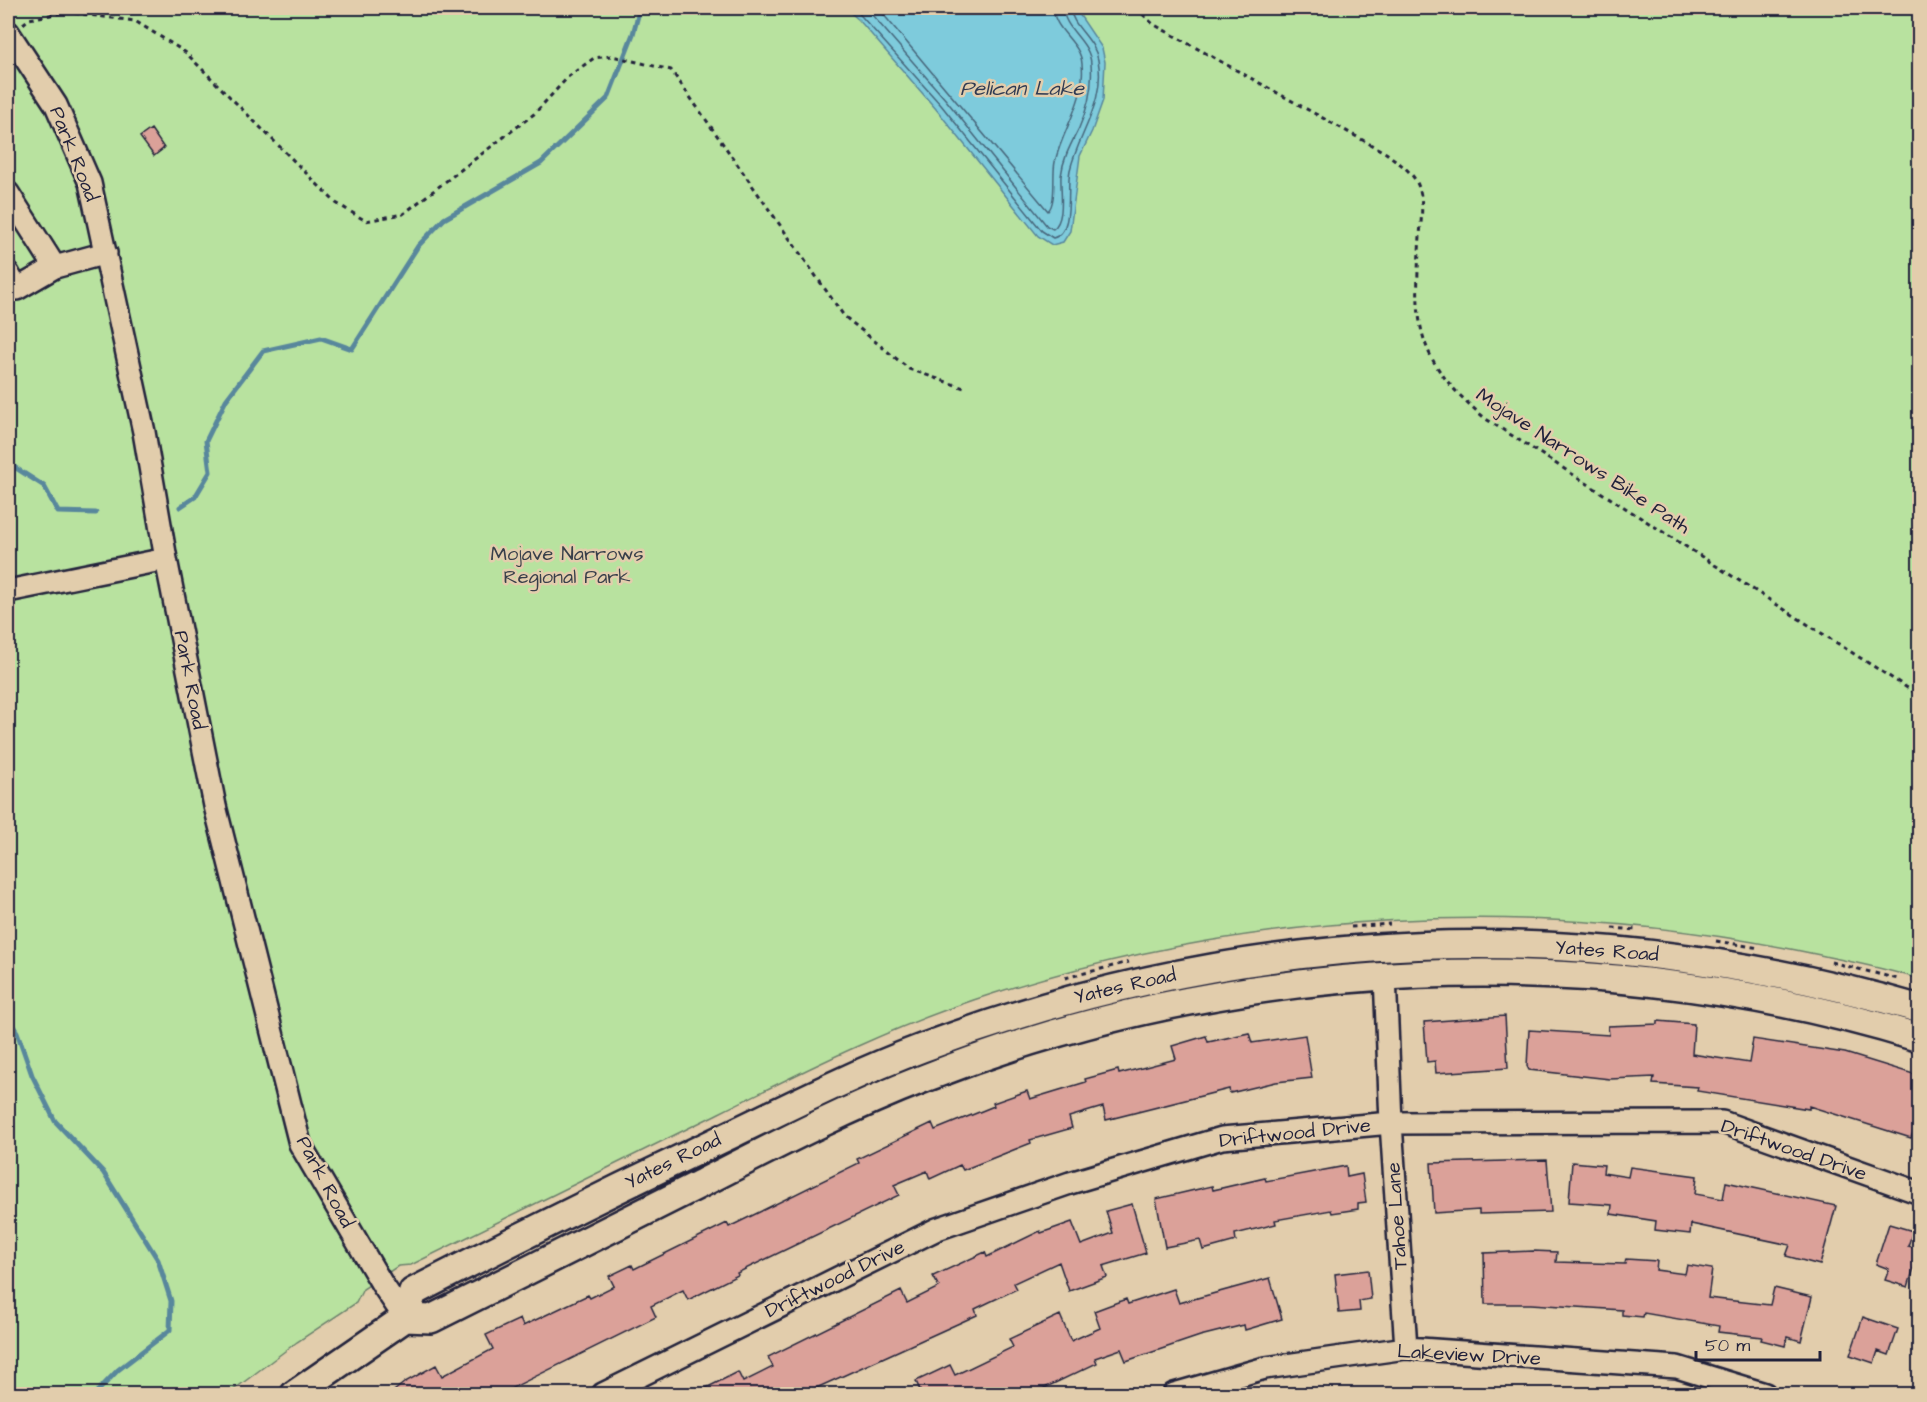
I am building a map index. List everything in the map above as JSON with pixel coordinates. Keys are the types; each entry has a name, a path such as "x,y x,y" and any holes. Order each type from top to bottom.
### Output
{"main road":[{"name":"Yates Road","path":"1920,1009 1801,977 1709,960 1615,949 1478,944 1356,948 1184,972 1110,988 1012,1016 921,1048 837,1083 643,1175 413,1292 405,1318 431,1319 822,1123 915,1082 1062,1031 1188,1000 1273,986 1385,975 1505,972 1620,978 1713,991 1805,1009 1920,1038"},
{"path":"295,1395 405,1318"}],"street":[{"name":"Park Road","path":"8,34 56,105 90,183 144,432 166,559 215,806 300,1144 382,1284 405,1318"},
{"path":"8,193 55,267"},
{"path":"11,288 55,267 106,253"},
{"path":"8,591 166,559"},
{"name":"Tahoe Lane","path":"1385,975 1391,1123 1406,1348"},
{"name":"Driftwood Drive","path":"603,1395 937,1229 1059,1186 1222,1138 1391,1123 1722,1122 1920,1193"},
{"name":"Lakeview Drive","path":"1174,1395 1265,1368 1406,1348 1677,1367 1765,1395"}],"path":[{"name":"Mojave Narrows Bike Path","path":"1136,8 1153,24 1386,153 1406,169 1417,182 1422,205 1416,282 1418,319 1427,347 1441,376 1462,399 1486,419 1920,696"},
{"path":"8,34 29,20 66,12 135,21 185,52 336,203 366,220 403,214 534,114 569,76 594,58 612,56 632,59 670,70 844,316 909,369 967,389"}],"green space":[{"name":"Mojave Narrows Regional Park","path":"8,8 1919,8 1919,979 1873,966 1796,950 1696,933 1595,923 1494,918 1392,921 1292,929 1192,944 1093,965 958,1005 850,1049 411,1265 398,1266 363,1289 356,1303 297,1342 228,1394 8,1394"}],"water":[{"name":"Pelican Lake","path":"845,8 1075,8 1102,48 1105,62 1103,100 1080,156 1070,231 1063,242 1052,245 1038,236 936,109 859,20"}],"building":[{"path":"151,129 164,148 154,156 140,137"},
{"path":"1505,1016 1508,1068 1436,1073 1435,1061 1427,1062 1424,1022"},
{"path":"1658,1021 1694,1024 1692,1054 1749,1063 1753,1039 1845,1053 1920,1076 1920,1112 1911,1138 1809,1106 1809,1109 1697,1091 1698,1087 1653,1084 1654,1077 1610,1079 1529,1070 1527,1066 1529,1030 1609,1035 1608,1026 1658,1024"},
{"path":"1249,1033 1252,1043 1305,1035 1312,1078 1276,1082 1230,1093 1229,1089 1106,1120 1103,1107 1069,1117 1072,1128 1030,1140 1031,1143 963,1170 960,1165 930,1179 927,1171 894,1185 899,1195 737,1273 738,1275 688,1300 683,1290 651,1306 656,1317 498,1395 389,1395 405,1382 436,1365 442,1376 493,1349 486,1335 520,1319 523,1326 588,1295 590,1298 614,1286 609,1276 632,1265 634,1269 727,1223 729,1227 859,1163 857,1159 932,1123 935,1130 994,1106 993,1103 1027,1091 1030,1099 1086,1082 1085,1079 1118,1070 1119,1074 1176,1059 1172,1046 1206,1036 1208,1042"},
{"path":"1547,1160 1551,1212 1479,1214 1479,1210 1434,1213 1431,1163"},
{"path":"1572,1162 1604,1165 1603,1173 1628,1177 1630,1167 1697,1176 1695,1194 1723,1199 1726,1182 1836,1206 1820,1265 1786,1256 1790,1245 1691,1224 1690,1234 1655,1230 1656,1221 1611,1214 1612,1205 1569,1202"},
{"path":"1346,1166 1347,1177 1362,1174 1366,1202 1358,1203 1358,1209 1332,1213 1331,1210 1275,1220 1276,1224 1235,1234 1236,1241 1203,1250 1200,1240 1165,1247 1156,1199 1212,1186 1213,1190 1265,1178 1266,1181"},
{"path":"1132,1204 1146,1253 1103,1266 1107,1277 1069,1291 1059,1262 1014,1283 1017,1289 975,1309 977,1315 801,1395 692,1395 738,1372 743,1382 773,1367 768,1357 901,1291 907,1303 939,1287 933,1276 985,1252 987,1257 1040,1231 1041,1233 1072,1222 1081,1245 1113,1233 1106,1211"},
{"path":"1889,1224 1913,1231 1908,1246 1920,1249 1908,1287 1885,1280 1889,1269 1876,1264"},
{"path":"1557,1252 1556,1262 1625,1264 1626,1259 1657,1261 1656,1270 1685,1274 1687,1265 1712,1269 1708,1298 1770,1305 1774,1288 1812,1297 1801,1341 1787,1337 1785,1346 1761,1340 1762,1337 1718,1332 1719,1326 1644,1313 1643,1317 1622,1315 1622,1310 1531,1304 1485,1304 1484,1253"},
{"path":"1368,1270 1371,1299 1359,1301 1360,1311 1339,1313 1335,1274"},
{"path":"1270,1278 1282,1319 1245,1330 1244,1325 1200,1336 1126,1361 1121,1349 1095,1358 1097,1363 1030,1395 922,1395 916,1381 950,1365 955,1375 1013,1347 1009,1339 1060,1315 1071,1341 1100,1328 1094,1311 1126,1299 1128,1304 1174,1289 1179,1303"},
{"path":"1863,1317 1898,1329 1889,1355 1878,1351 1874,1363 1850,1355"}],"waterway":[{"path":"180,507 195,497 210,472 206,441 226,400 263,351 321,338 352,349 418,246 444,219 541,163 608,98 633,34 640,8"},
{"path":"8,463 44,486 58,512 96,513"},
{"path":"8,1018 17,1032 32,1075 55,1121 103,1172 158,1260 171,1301 170,1330 118,1370 95,1394"}]}
